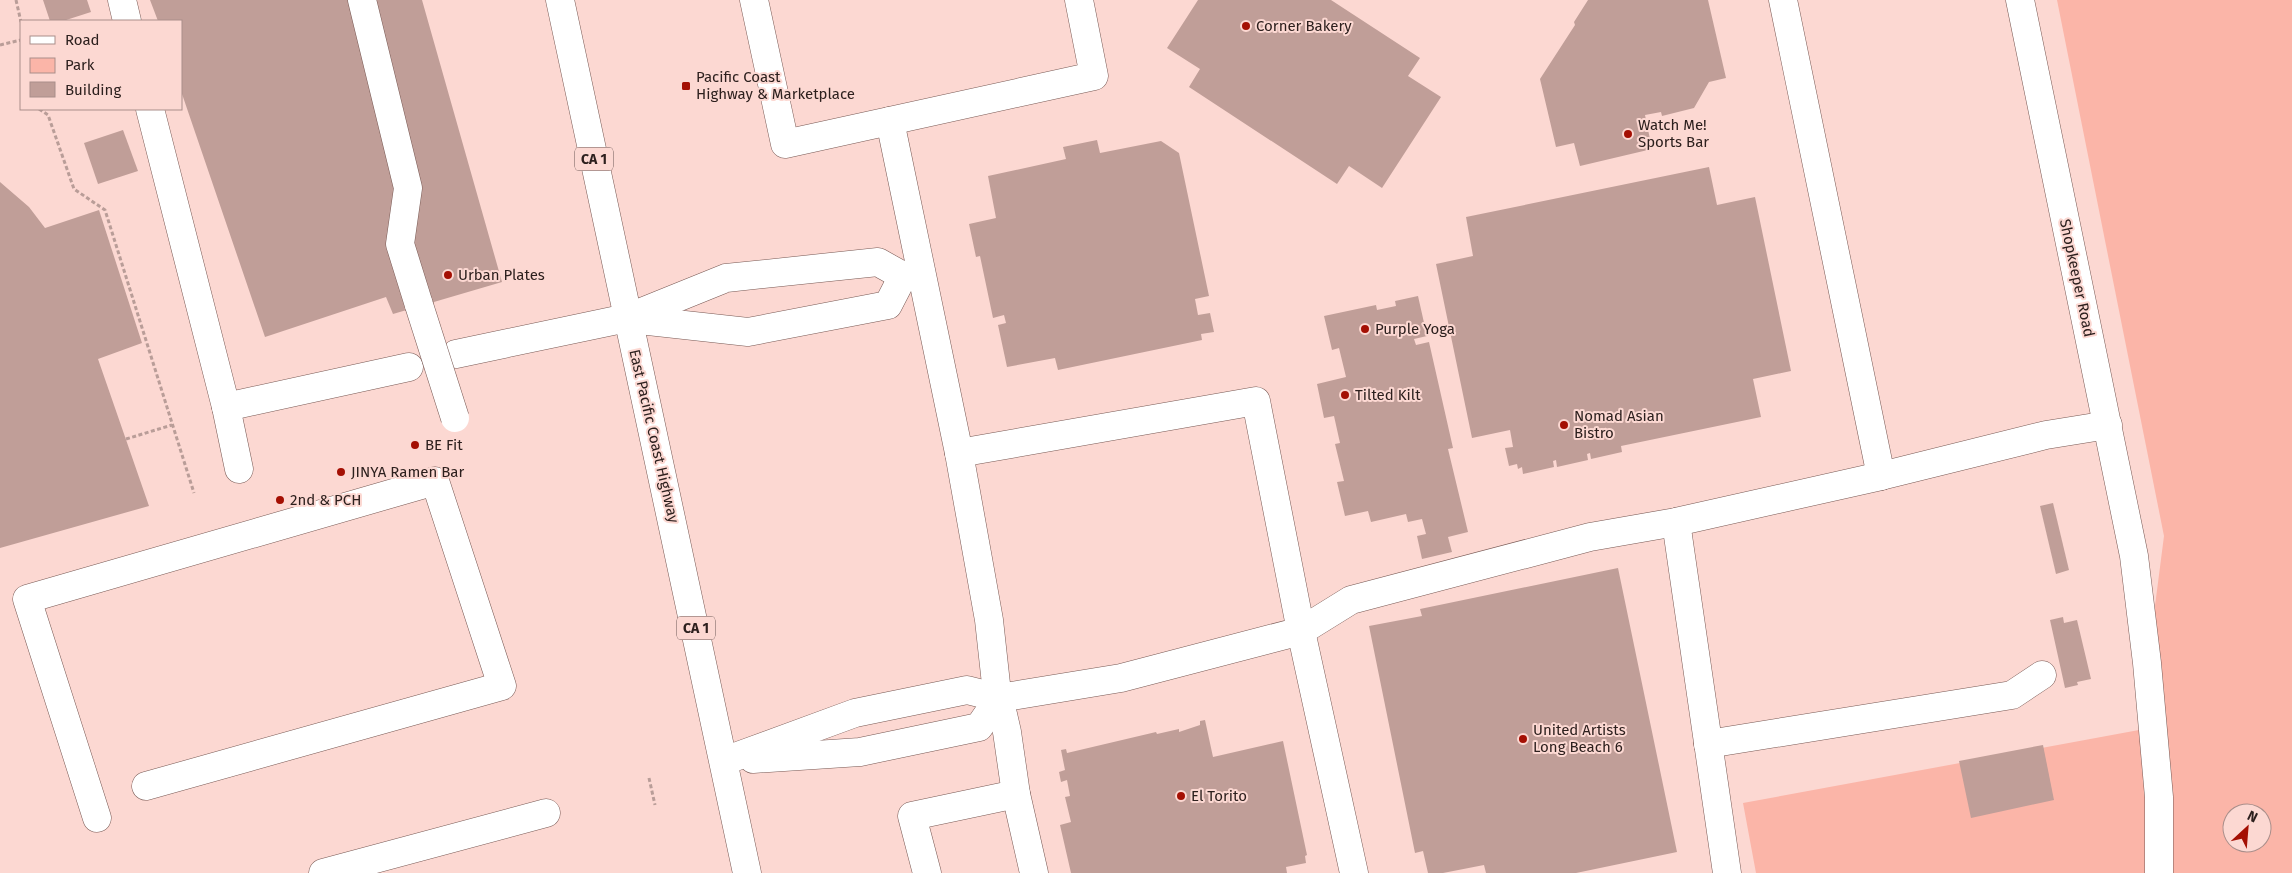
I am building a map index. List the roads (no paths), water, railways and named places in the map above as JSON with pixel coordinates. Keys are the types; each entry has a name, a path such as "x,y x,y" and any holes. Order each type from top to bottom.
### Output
{"main road":[{"path":"122,0 127,20"},
{"path":"362,0 408,188 400,244 455,418"},
{"name":"East Pacific Coast Highway","path":"560,0 747,873"},
{"path":"754,0 785,144 1094,76 1079,0"},
{"path":"1783,0 1881,476"},
{"name":"Shopkeeper Road","path":"2020,0 2134,556 2147,663 2159,797 2159,873"},
{"path":"150,110 226,407 239,469"},
{"path":"890,121 912,274 943,369 960,453 989,620 999,698 1007,732 1016,794 1034,873"},
{"path":"456,354 627,318 726,278 878,262 912,274"},
{"path":"627,318 748,332 888,304 912,274"},
{"path":"226,407 410,367"},
{"path":"960,453 1256,402 1301,631 1354,873"},
{"path":"724,760 854,713 967,690 999,698 1121,678 1301,631 1351,600 1590,538 1676,522 1881,476 2046,435 2108,425"},
{"path":"96,818 27,599 435,481 502,686 146,786"},
{"path":"1676,522 1727,873"},
{"path":"1708,744 2012,695 2042,675"},
{"path":"724,760 860,752 980,727 999,698"},
{"path":"926,873 912,816 1016,794"},
{"path":"323,873 546,813"}],"place":[{"name":"Corner Bakery","path":"1246,26"},
{"name":"Pacific Coast Highway & Marketplace","path":"686,86"},
{"name":"Watch Me! Sports Bar","path":"1628,134"},
{"name":"Urban Plates","path":"448,275"},
{"name":"Purple Yoga","path":"1365,329"},
{"name":"Tilted Kilt","path":"1345,395"},
{"name":"Nomad Asian Bistro","path":"1564,425"},
{"name":"BE Fit","path":"415,445"},
{"name":"JINYA Ramen Bar","path":"341,472"},
{"name":"2nd & PCH","path":"280,500"},
{"name":"United Artists Long Beach 6","path":"1523,739"},
{"name":"El Torito","path":"1181,796"}]}
